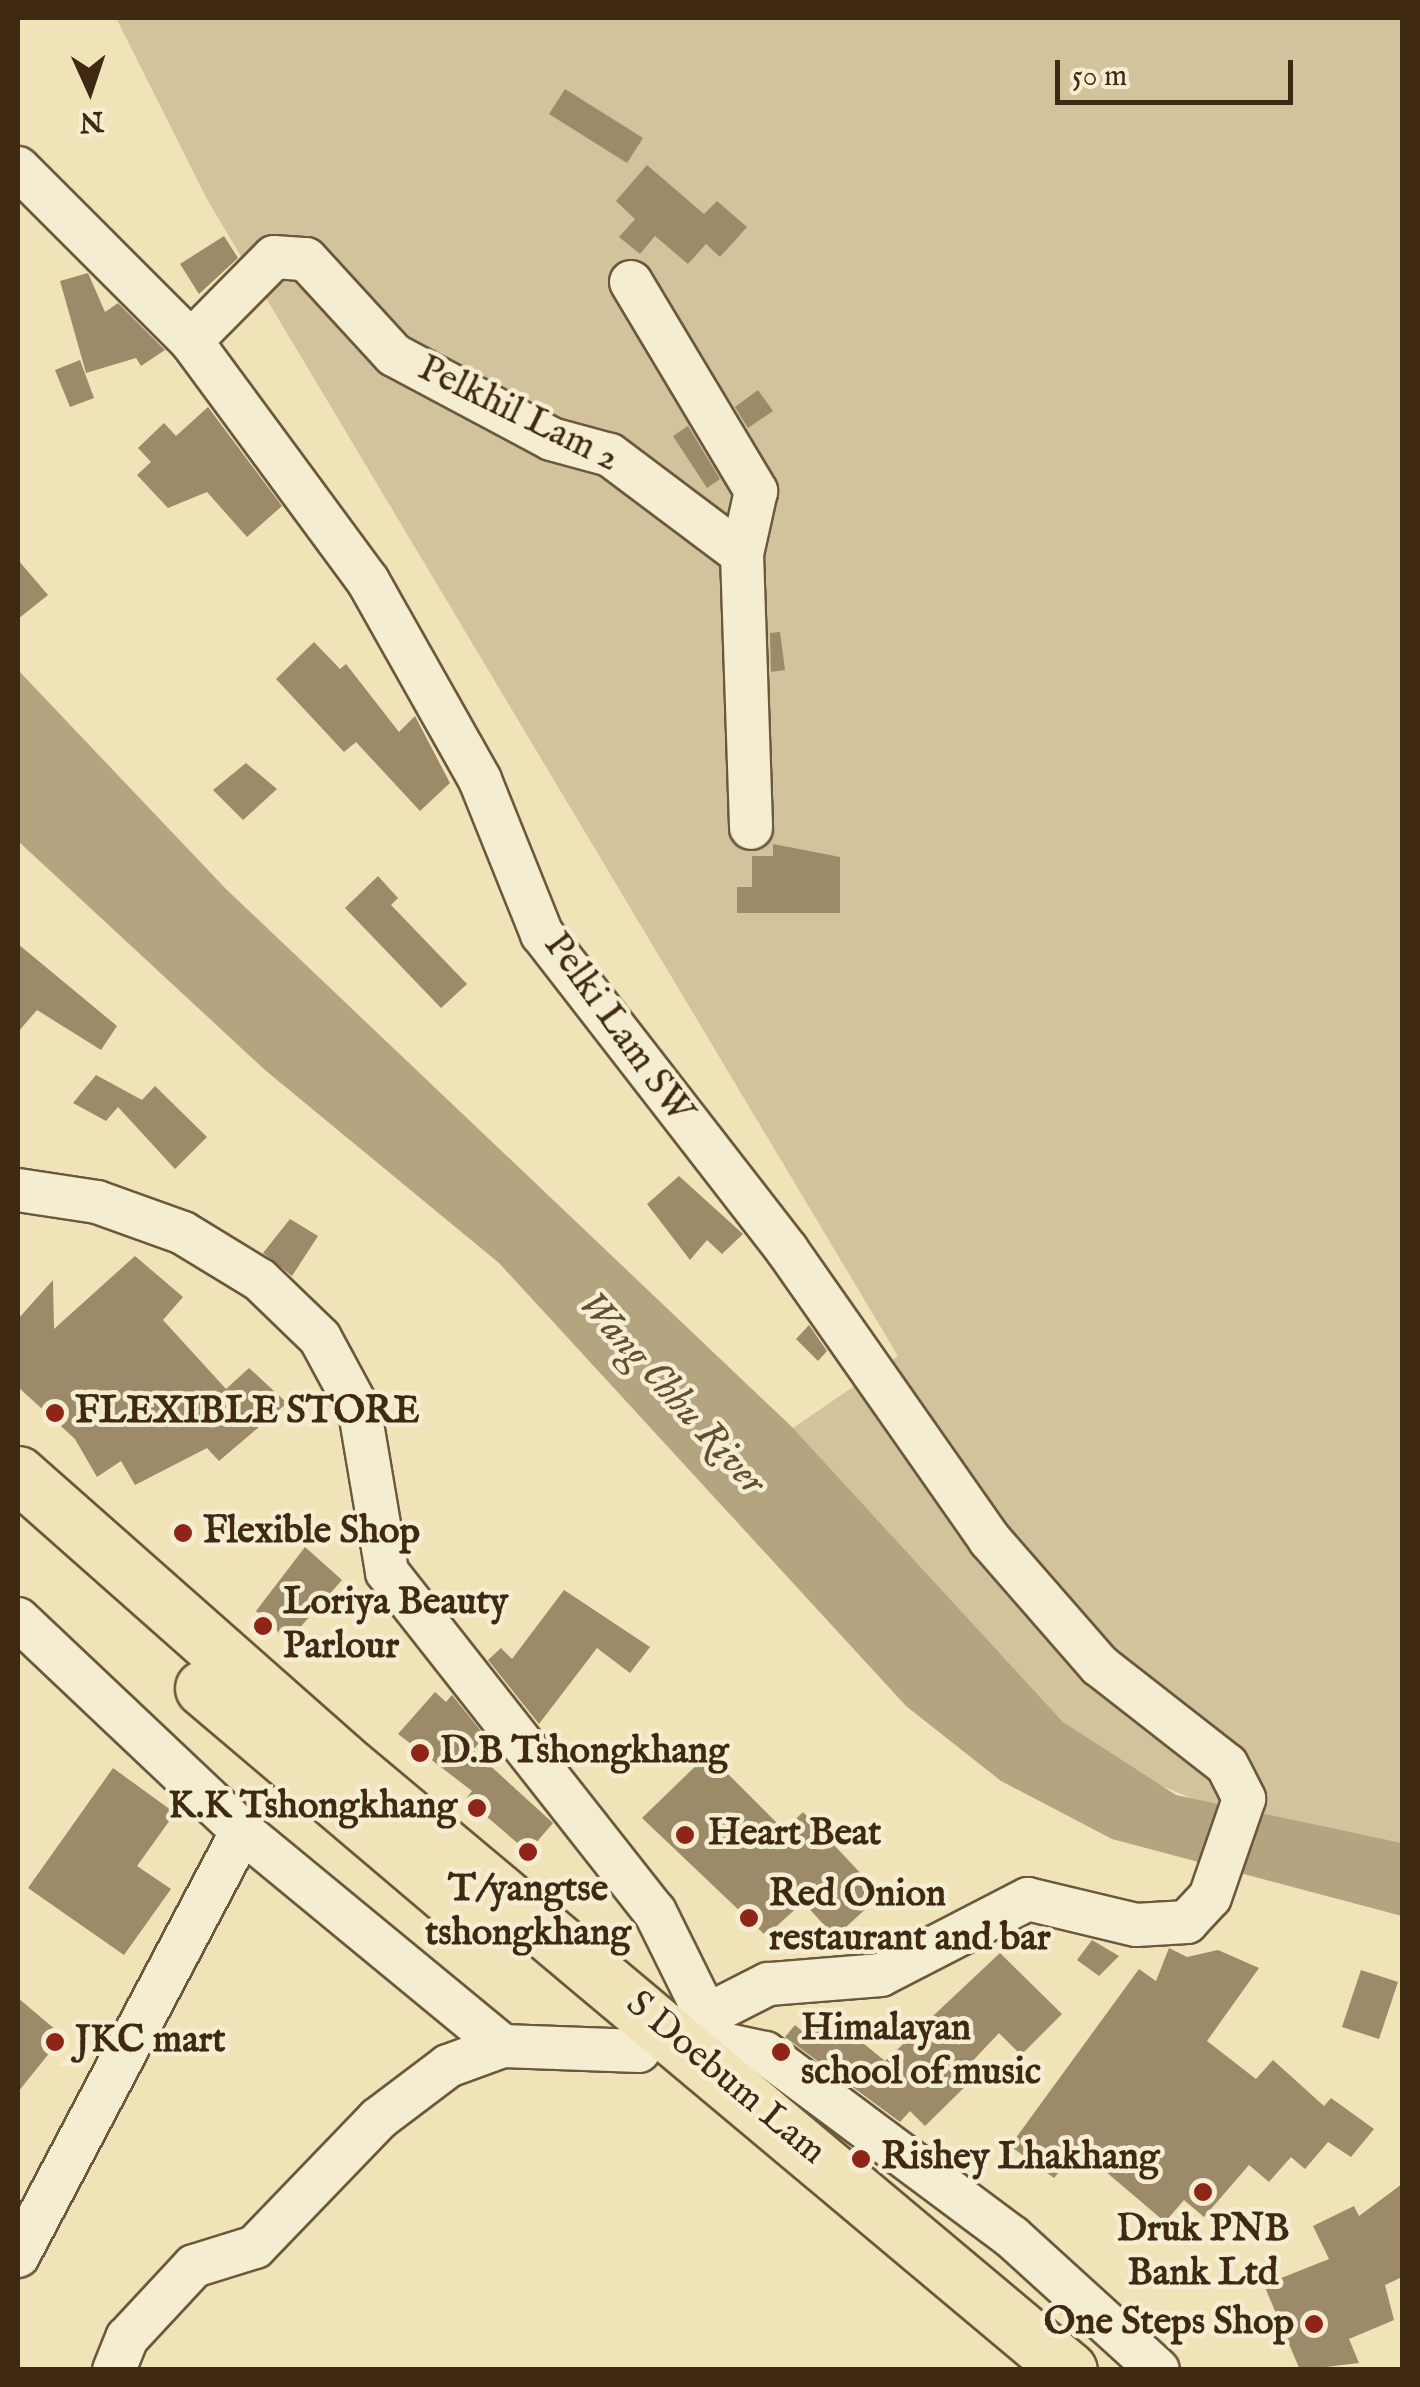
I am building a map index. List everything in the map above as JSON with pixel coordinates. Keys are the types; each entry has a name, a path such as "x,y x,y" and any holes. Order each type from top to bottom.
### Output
{"highway":[{"name":"S Doebum Lam","path":"18,1474 1069,2370"},
{"name":"S Doebum Lam","path":"18,1519 317,1792 672,2033 1011,2370"}],"street":[{"name":"Pelki Lam SW","path":"18,168 191,341 419,660 519,865 542,934 584,997 787,1250 990,1540 1098,1665 1227,1765 1244,1799 1210,1897 1198,1917 1156,1926 1028,1899 881,1975 768,1984 672,2033"},
{"name":"Pelkhil Lam 2","path":"191,341 274,257 306,259 394,355 551,439 610,454 742,554"},
{"path":"631,282 756,491 742,554 751,828"},
{"path":"18,1190 97,1202 183,1233 260,1280 320,1338 360,1412 387,1572 656,1912 672,2033"},
{"path":"18,1619 242,1831 503,2046"},
{"path":"18,2256 242,1831"},
{"path":"114,2370 127,2338 194,2266 255,2247 378,2119 448,2066 503,2046 672,2033 766,2053 1012,2237 1158,2370"}],"shaded area":[{"path":"116,18 1402,18 1402,1843 1207,1805 1134,1774 1063,1722 793,1428 898,1356 208,201"}],"water":[{"name":"Wang Chhu River","path":"18,670 226,889 793,1428 1063,1722 1176,1795 1402,1843 1402,1916 1112,1839 1001,1781 906,1706 499,1263 265,1070 18,841"}],"building":[{"path":"565,89 643,138 627,163 549,114"},
{"path":"647,165 704,214 717,201 747,227 720,257 706,244 688,264 655,236 640,254 619,237 635,219 616,201"},
{"path":"224,236 238,258 199,294 180,264"},
{"path":"88,273 105,312 118,303 165,350 141,366 136,358 86,373 60,281"},
{"path":"80,360 94,398 70,407 55,370"},
{"path":"758,390 773,411 748,428 735,407"},
{"path":"208,407 282,506 247,537 207,492 168,508 137,475 151,462 138,448 164,423 176,436"},
{"path":"688,426 720,479 707,488 673,436"},
{"path":"18,560 48,595 18,619"},
{"path":"780,632 785,670 771,672 770,633"},
{"path":"314,642 340,669 346,664 399,732 415,716 450,783 420,811 356,742 344,752 276,679"},
{"path":"246,763 277,789 243,820 213,790"},
{"path":"773,844 840,857 840,913 737,913 737,887 752,887 752,856 773,856"},
{"path":"378,876 398,898 391,905 467,984 441,1008 345,908"},
{"path":"18,944 117,1026 101,1050 37,1010 18,1032"},
{"path":"96,1075 142,1100 155,1086 207,1137 175,1169 118,1107 106,1121 73,1103"},
{"path":"679,1176 743,1234 722,1254 707,1240 690,1260 647,1204"},
{"path":"290,1219 318,1236 292,1276 263,1253"},
{"path":"135,1256 183,1297 163,1320 226,1389 249,1368 287,1403 219,1461 207,1448 135,1485 121,1461 97,1477 75,1439 18,1387 18,1319 53,1280 54,1329"},
{"path":"809,1325 827,1351 818,1361 796,1339"},
{"path":"305,1547 342,1580 288,1641 256,1611"},
{"path":"564,1590 650,1647 630,1673 597,1648 539,1724 488,1660 501,1648 512,1659"},
{"path":"435,1692 446,1702 452,1695 485,1736 473,1750 553,1823 528,1852 466,1799 472,1791 398,1734"},
{"path":"708,1754 784,1830 803,1812 881,1895 835,1937 803,1902 766,1936 642,1818"},
{"path":"113,1768 175,1813 137,1866 171,1889 124,1955 28,1888"},
{"path":"1092,1940 1119,1956 1099,1976 1077,1960"},
{"path":"1169,1948 1187,1957 1218,1950 1259,1968 1207,2041 1256,2079 1273,2060 1324,2106 1331,2098 1374,2129 1351,2157 1328,2142 1305,2169 1291,2157 1269,2182 1249,2165 1204,2217 1184,2200 1165,2222 1079,2149 1054,2178 1010,2146 1139,1969 1156,1981"},
{"path":"1000,1953 1062,2014 1021,2055 999,2033 966,2068 975,2077 925,2126 910,2111 900,2122 785,2037 795,2025 807,2035 826,2013 885,2061"},
{"path":"1361,1970 1398,1982 1379,2039 1342,2027"},
{"path":"18,1998 63,2036 18,2092"},
{"path":"1402,2184 1402,2277 1385,2285 1394,2320 1349,2339 1359,2363 1300,2370 1264,2285 1329,2259 1313,2226 1354,2206 1359,2216"}],"place":[{"name":"FLEXIBLE STORE","path":"55,1413"},
{"name":"Flexible Shop","path":"183,1533"},
{"name":"Loriya Beauty Parlour","path":"263,1626"},
{"name":"D.B Tshongkhang","path":"420,1753"},
{"name":"K.K Tshongkhang","path":"477,1808"},
{"name":"Heart Beat","path":"685,1835"},
{"name":"T/yangtse tshongkhang","path":"528,1852"},
{"name":"Red Onion restaurant and bar","path":"749,1918"},
{"name":"JKC mart","path":"55,2042"},
{"name":"Himalayan school of music","path":"781,2052"},
{"name":"Rishey Lhakhang","path":"861,2159"},
{"name":"Druk PNB Bank Ltd","path":"1203,2192"},
{"name":"One Steps Shop","path":"1314,2324"}]}
